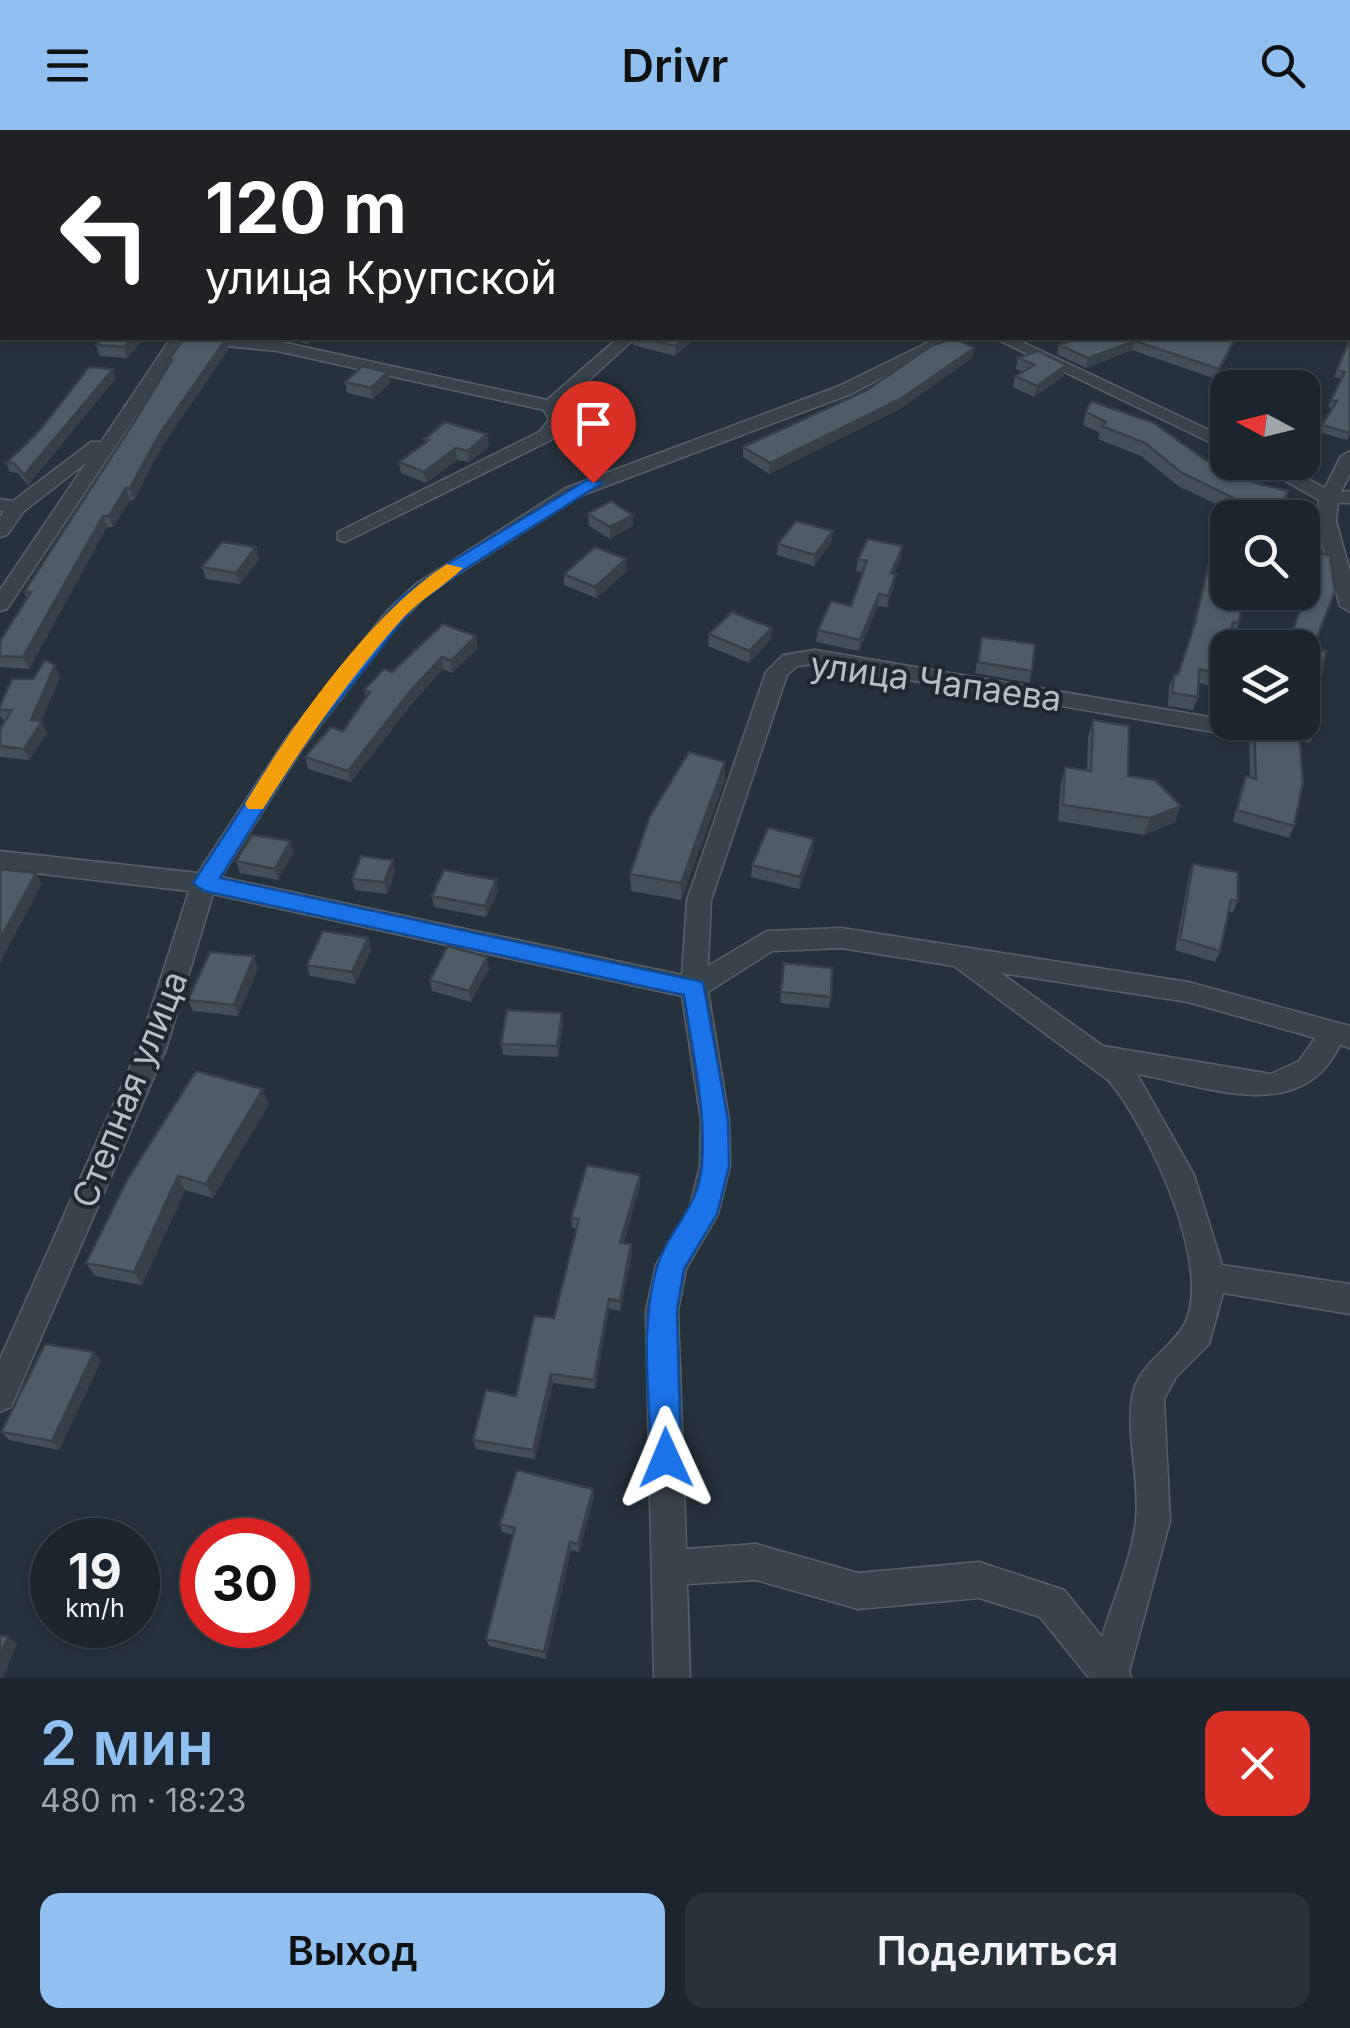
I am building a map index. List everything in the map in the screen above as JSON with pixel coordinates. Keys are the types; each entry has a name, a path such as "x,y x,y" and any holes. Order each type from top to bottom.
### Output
{"street":[{"path":"0,605 178,340"},
{"path":"245,340 273,341 551,406"},
{"path":"551,406 626,340"},
{"name":"Степная улица","path":"0,1396 152,1049 204,883 296,741 395,616 422,588 572,492 844,390 945,340"},
{"path":"1006,340 1210,437"},
{"path":"345,536 545,436 558,420 551,406"},
{"path":"0,531 9,506 114,433"},
{"path":"1350,456 1340,498 1326,520 1350,606"},
{"path":"1300,480 1340,498"},
{"name":"улица Чапаева","path":"672,1678 662,1310 671,1266 703,1214 716,1166 715,1120 694,988 699,900 777,672 791,660 815,658 1210,724"},
{"path":"0,860 204,883 694,988 767,942 842,938 1188,992 1340,1036 1298,1080 1271,1086 1093,1054"},
{"path":"958,956 1134,1088 1180,1175 1211,1277 1198,1333 1165,1366 1148,1397 1153,1520 1111,1677"},
{"path":"1211,1277 1350,1299"},
{"path":"669,1568 756,1562 858,1591 979,1580 1052,1603 1111,1677"}],"building":[{"path":"101,340 130,340 124,347 96,345"},
{"path":"183,340 225,340 159,435 130,488 126,488 109,516 103,516 23,657 0,656 0,641 31,592 24,592 172,360 168,360"},
{"path":"652,340 682,340 675,346"},
{"path":"958,340 974,348 902,398 770,463 743,447 867,390 931,346"},
{"path":"1073,340 1234,340 1219,369 1135,341 1088,358 1059,345"},
{"path":"1350,340 1350,433 1322,425 1337,401 1331,400 1345,372 1337,370"},
{"path":"1038,351 1066,365 1037,386 1015,376 1035,365 1018,358"},
{"path":"362,366 388,372 371,388 345,382"},
{"path":"89,367 113,369 24,475 14,463 6,463 40,430"},
{"path":"1091,401 1154,423 1210,462 1210,480 1250,480 1288,491 1285,500 1238,500 1182,473 1145,443 1102,426 1106,422 1086,412"},
{"path":"445,422 487,434 468,451 456,448 424,472 399,462 429,440 425,439"},
{"path":"611,501 633,515 610,527 588,514"},
{"path":"796,521 833,531 815,555 778,544"},
{"path":"868,539 903,546 891,573 896,574 888,596 879,594 860,640 818,630 831,601 851,606 867,561 858,559"},
{"path":"222,542 256,547 236,573 202,567"},
{"path":"595,547 626,559 595,587 564,574"},
{"path":"1320,554 1330,555 1335,591 1320,630 1293,630 1300,610 1320,610"},
{"path":"1210,559 1210,610 1241,610 1239,623 1233,622 1231,630 1210,630 1210,672 1199,669 1198,697 1172,693 1174,674 1178,675"},
{"path":"732,612 772,628 749,651 709,634"},
{"path":"443,624 476,636 451,661 442,657 348,771 305,757 331,727 343,731 370,692 364,690 384,669 392,672"},
{"path":"982,637 1035,644 1032,671 978,662"},
{"path":"1320,650 1326,651 1320,682"},
{"path":"45,660 55,665 31,720 42,721 24,749 0,746 0,729 12,710 0,710 0,706 12,679 33,679"},
{"path":"1093,720 1129,726 1128,776 1155,780 1181,806 1150,818 1063,805 1065,767 1091,771"},
{"path":"1255,740 1300,740 1303,783 1294,826 1237,810 1246,776 1256,779"},
{"path":"689,752 725,762 681,883 630,874 650,816"},
{"path":"768,828 814,839 800,877 752,865"},
{"path":"252,835 290,841 275,869 236,861"},
{"path":"361,856 393,860 384,882 352,879"},
{"path":"1193,864 1238,872 1238,901 1231,900 1220,951 1180,939"},
{"path":"0,869 36,873 0,939"},
{"path":"444,870 496,880 485,906 432,896"},
{"path":"323,931 368,938 352,972 307,965"},
{"path":"448,946 487,957 469,991 430,980"},
{"path":"210,952 254,956 234,1005 188,1000"},
{"path":"784,963 832,968 831,997 781,992"},
{"path":"507,1010 562,1013 557,1046 501,1044"},
{"path":"196,1071 263,1089 206,1184 178,1176 134,1272 86,1263 127,1180"},
{"path":"587,1165 640,1175 620,1243 631,1244 620,1301 609,1299 594,1380 551,1374 533,1450 473,1440 486,1390 516,1396 534,1316 554,1318 579,1219 571,1218"},
{"path":"45,1344 94,1352 52,1441 1,1432"},
{"path":"517,1470 593,1489 578,1544 570,1542 544,1652 486,1639 515,1528 500,1524"},
{"path":"0,1636 8,1637 0,1656"}],"slow traffic":[{"path":"256,804 296,741 395,616 422,588 454,568"}],"route":[{"path":"593,483 572,492 422,588 408,602 296,741 204,883 694,988 715,1120 716,1166 703,1214 671,1266 662,1310 666,1458"}]}
